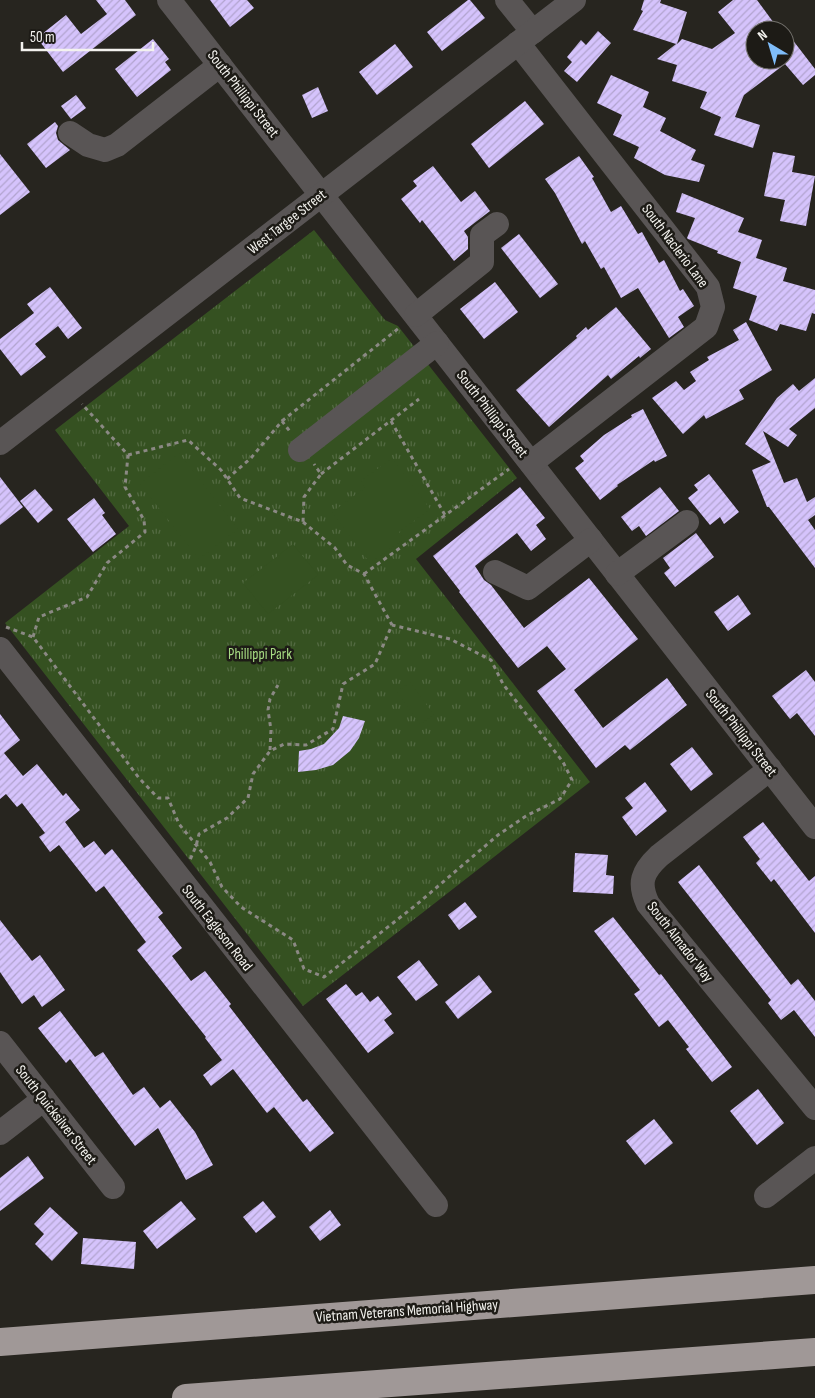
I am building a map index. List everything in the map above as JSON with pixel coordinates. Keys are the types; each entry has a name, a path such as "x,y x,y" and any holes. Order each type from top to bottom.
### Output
{"highway":[{"name":"Vietnam Veterans Memorial Highway","path":"0,1342 815,1280"},
{"path":"186,1398 815,1352"}],"street":[{"name":"South Phillippi Street","path":"169,0 815,827"},
{"name":"South Naclerio Lane","path":"507,0 525,37 708,287 714,307 706,327 529,460"},
{"name":"West Targee Street","path":"0,443 574,0"},
{"path":"70,133 88,145 105,150 117,145 220,65"},
{"path":"416,316 482,262 482,235 498,224"},
{"path":"301,449 437,343"},
{"path":"617,574 687,522"},
{"path":"495,572 528,588 591,540"},
{"name":"South Eagleson Road","path":"3,638 174,872 436,1205"},
{"name":"South Almador Way","path":"770,769 658,856 649,866 642,879 642,892 648,904 815,1108"},
{"name":"South Quicksilver Street","path":"0,1043 113,1188"},
{"path":"0,1133 44,1099"},
{"path":"766,1196 815,1158"}],"path":[{"path":"227,479 251,458 282,421 416,316"},
{"path":"303,522 304,497 321,474 420,399"},
{"path":"33,637 39,616 87,597 107,563 145,532 144,520 125,488 128,455 82,404"},
{"path":"282,421 321,474"},
{"path":"391,421 445,515"},
{"path":"33,637 139,778 158,798 168,798 179,824 210,862 222,887 241,907 293,940 304,969 324,977 416,906 498,836 526,816 560,799 572,780 563,762 503,684 491,660 450,639 392,625 364,574 347,565 335,548 303,522 240,498 221,470 188,440 128,455"},
{"path":"364,574 445,515 529,460"},
{"path":"174,872 191,859 199,834 227,818 248,798 253,774 270,751 284,744 306,745 333,729 343,684 376,664 392,625"},
{"path":"3,638 33,637"},
{"path":"270,751 271,730 268,710 270,698 278,685"}],"green space":[{"name":"Phillippi Park","path":"314,230 385,320 398,326 517,478 416,559 590,782 303,1006 5,623 129,526 55,430"},
{"path":"179,453 238,529 199,559 140,484"},
{"path":"392,458 430,509 399,532 404,539 370,563 332,512 365,488 361,481"},
{"path":"293,544 318,575 268,614 243,583"},
{"path":"410,682 434,715 420,724 397,692"}],"building":[{"path":"96,0 125,0 136,15 63,72 37,38 66,15 81,34 107,14"},
{"path":"210,0 247,0 254,8 230,27"},
{"path":"468,0 485,18 442,51 427,32"},
{"path":"644,0 661,0 660,3 687,12 677,44 682,39 712,49 735,33 718,12 733,0 757,0 772,20 745,20 745,70 777,70 744,95 735,117 760,125 753,148 714,135 721,117 700,108 707,92 672,81 677,65 657,59 676,44 633,30 643,11 641,10"},
{"path":"598,31 611,43 577,82 564,71 572,62 567,57 581,40 586,45"},
{"path":"153,39 169,59 165,62 171,70 137,97 115,69"},
{"path":"795,43 815,69 815,75 803,85 790,70 795,70"},
{"path":"395,44 413,67 377,95 359,72"},
{"path":"611,75 649,92 643,107 666,118 660,131 696,150 691,160 705,165 699,182 665,175 634,158 639,147 613,135 622,115 597,103"},
{"path":"318,87 328,111 312,118 302,95"},
{"path":"76,95 86,108 71,119 61,106"},
{"path":"525,101 544,124 489,168 471,144"},
{"path":"55,122 58,126 56,133 58,140 70,150 46,168 27,144"},
{"path":"773,152 795,156 792,172 815,176 806,226 780,221 785,200 764,196"},
{"path":"0,154 30,192 0,215"},
{"path":"579,156 594,177 592,178 611,212 621,206 638,234 642,232 659,263 664,260 680,291 683,289 694,306 678,317 684,327 669,338 638,288 621,298 604,267 601,269 585,241 582,244 555,193 545,179"},
{"path":"433,166 461,202 475,191 490,211 464,231 468,237 468,249 454,261 422,220 420,223 401,199 417,186 413,181"},
{"path":"682,193 744,218 738,232 762,240 756,258 787,268 783,281 815,290 815,314 812,313 806,331 780,324 777,331 749,320 757,296 733,288 741,262 717,253 718,251 687,238 695,218 676,212"},
{"path":"519,234 558,284 540,298 501,248"},
{"path":"495,282 518,312 484,339 460,309"},
{"path":"50,287 82,328 68,339 58,326 35,344 46,357 21,376 0,349 0,339 34,313 27,304"},
{"path":"616,307 651,349 640,358 639,356 611,379 608,375 549,427 516,390 577,338 576,336 586,327 588,330"},
{"path":"746,322 772,370 739,390 744,399 706,419 704,415 683,434 652,398 676,381 684,390 696,381 690,372 709,360 707,357 739,340 733,330"},
{"path":"815,378 815,408 789,429 797,435 788,447 763,431 784,483 797,478 807,502 815,497 815,515 808,520 815,530 815,568 769,507 767,507 752,470 771,462 745,444 777,398 793,384 799,391"},
{"path":"643,409 667,456 655,462 654,460 617,485 600,500 575,468 584,461 580,456 604,435 632,417 631,415"},
{"path":"709,474 739,512 724,524 720,517 710,525 688,498 698,490 694,485"},
{"path":"0,477 23,507 0,525"},
{"path":"520,487 545,518 536,525 546,539 531,551 517,533 475,566 484,580 491,585 524,628 589,578 638,639 574,690 603,728 667,678 687,705 630,750 625,745 596,768 537,691 566,669 547,646 518,668 433,556"},
{"path":"660,487 679,511 646,536 639,526 632,531 621,517"},
{"path":"35,489 53,510 38,523 20,501"},
{"path":"94,498 105,513 102,515 116,534 93,552 67,519"},
{"path":"696,533 714,557 675,587 664,573 670,568 663,558"},
{"path":"738,595 751,614 728,631 714,612"},
{"path":"806,670 815,682 815,736 797,713 790,719 772,696"},
{"path":"0,714 20,740 4,753 23,776 37,764 63,796 66,793 80,810 65,822 84,848 94,841 105,855 112,849 163,913 158,917 182,948 172,956 191,981 205,971 231,1004 229,1006 303,1102 307,1099 334,1133 310,1152 274,1107 267,1113 233,1069 211,1086 203,1075 222,1060 137,950 146,942 104,886 96,892 59,845 50,852 39,837 45,833 22,803 17,807 6,794 0,799"},
{"path":"343,716 365,721 359,738 350,751 333,765 316,770 298,772 299,751 324,744 339,728"},
{"path":"692,747 713,774 691,791 670,764"},
{"path":"645,782 667,811 636,836 622,817 633,808 625,798"},
{"path":"763,822 809,881 815,876 815,933 774,879 771,882 756,863 760,859 743,837"},
{"path":"575,853 608,855 606,875 614,876 613,894 573,892"},
{"path":"699,865 791,985 798,979 815,1001 815,1037 794,1010 781,1020 768,1003 771,1000 678,882"},
{"path":"465,902 477,917 459,930 448,915"},
{"path":"613,917 659,975 661,974 732,1067 712,1082 686,1049 689,1047 668,1020 659,1027 634,994 640,990 594,931"},
{"path":"0,920 32,961 40,955 65,990 42,1007 34,995 22,1004 0,972"},
{"path":"419,960 438,985 416,1001 397,977"},
{"path":"479,975 492,992 458,1019 445,1002"},
{"path":"346,984 356,996 362,992 370,1002 378,996 392,1014 384,1020 394,1033 368,1053 326,999"},
{"path":"60,1011 95,1057 103,1052 133,1095 144,1087 160,1108 170,1100 195,1132 213,1165 186,1180 158,1128 135,1146 70,1059 66,1063 38,1028"},
{"path":"758,1089 784,1123 757,1145 730,1111"},
{"path":"654,1119 673,1143 645,1165 626,1141"},
{"path":"28,1156 44,1178 0,1211 0,1178"},
{"path":"181,1201 196,1219 157,1249 143,1231"},
{"path":"263,1201 276,1217 256,1233 243,1217"},
{"path":"50,1207 78,1233 52,1261 35,1244 44,1234 34,1224"},
{"path":"330,1210 341,1225 320,1241 309,1227"},
{"path":"83,1238 136,1242 134,1269 81,1264"}]}
